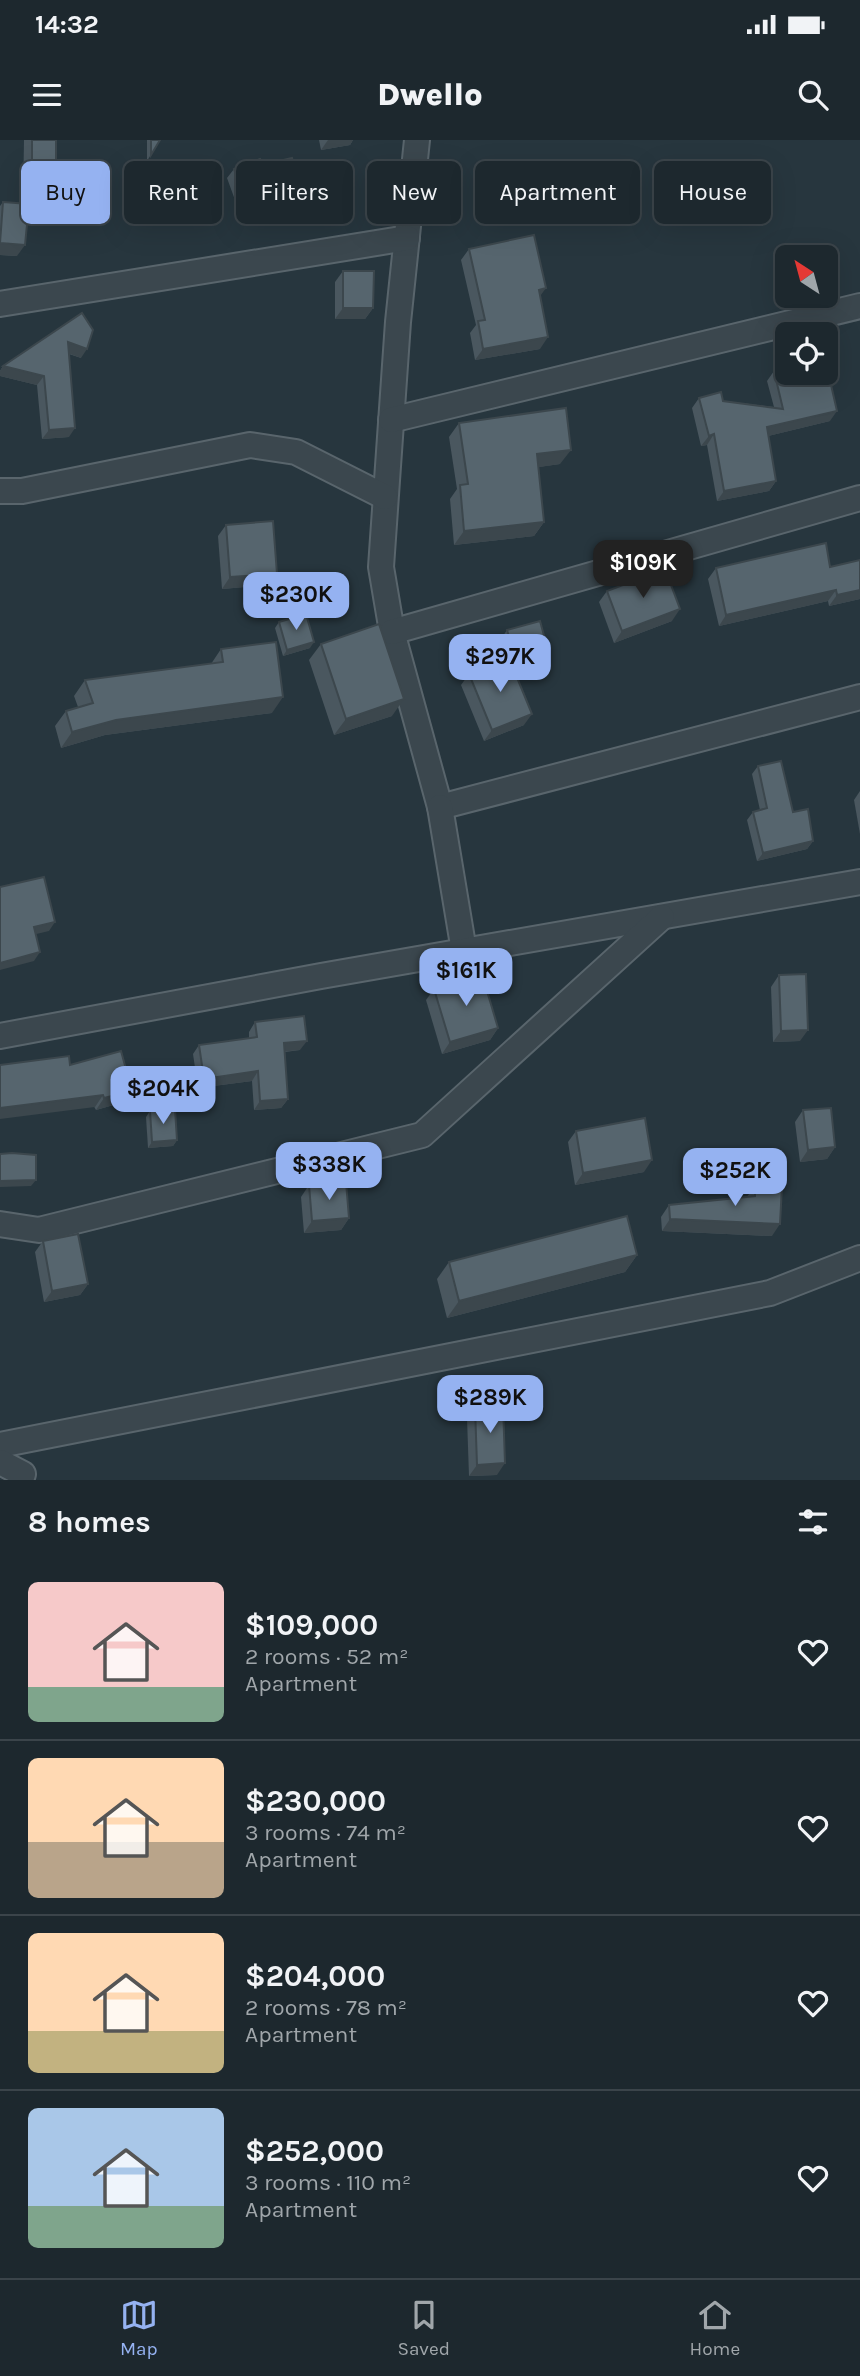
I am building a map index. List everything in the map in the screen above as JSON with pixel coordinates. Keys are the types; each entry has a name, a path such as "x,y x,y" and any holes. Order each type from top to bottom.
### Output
{"street":[{"path":"417,140 391,420 381,567 392,632 440,807 464,951"},
{"path":"0,304 407,238"},
{"path":"391,420 860,306"},
{"path":"0,491 22,491 250,445 296,452 385,498"},
{"path":"392,632 860,498"},
{"path":"440,807 860,697"},
{"path":"0,1037 464,951 860,882"},
{"path":"0,1224 39,1230 422,1135 663,916"},
{"path":"0,1445 770,1293 860,1258"},
{"path":"0,1462 23,1474 21,1480"}],"building":[{"path":"32,140 56,140 56,161 32,161"},
{"path":"151,140 160,140 151,155"},
{"path":"3,202 21,203 21,224 27,224 25,245 0,243"},
{"path":"534,235 546,288 539,290 548,337 483,349 478,321 485,320 469,249"},
{"path":"343,271 374,271 373,308 343,308"},
{"path":"82,313 93,330 87,349 68,342 75,428 49,430 44,376 3,366"},
{"path":"777,385 831,385 837,411 767,427 776,481 724,491 714,434 709,436 699,398 721,392 723,401 783,409"},
{"path":"566,408 571,450 537,454 544,522 464,531 460,485 468,484 459,423"},
{"path":"273,521 277,574 230,577 226,525"},
{"path":"826,543 830,567 860,560 860,590 837,595 836,590 726,615 716,568"},
{"path":"665,569 680,609 622,631 607,591"},
{"path":"306,614 314,642 287,650 279,622"},
{"path":"540,621 548,650 516,660 507,630"},
{"path":"379,624 404,699 346,719 321,644"},
{"path":"276,642 283,697 116,720 72,732 66,711 93,703 85,680 223,662 221,649"},
{"path":"509,658 532,714 492,730 469,674"},
{"path":"781,761 793,812 808,809 813,841 763,853 753,812 767,808 758,766"},
{"path":"44,877 55,922 34,927 40,952 0,963 0,887"},
{"path":"482,974 498,1028 450,1042 434,989"},
{"path":"806,974 808,1030 781,1031 779,975"},
{"path":"304,1016 307,1041 284,1043 288,1099 260,1101 258,1071 204,1079 199,1045 257,1037 255,1022"},
{"path":"121,1051 132,1091 104,1098 103,1095 0,1108 0,1065 69,1056 70,1065"},
{"path":"831,1108 835,1147 808,1150 803,1110"},
{"path":"175,1109 177,1140 152,1142 150,1111"},
{"path":"645,1118 652,1160 583,1173 576,1131"},
{"path":"0,1154 36,1155 36,1180 0,1181"},
{"path":"346,1182 349,1218 312,1221 309,1185"},
{"path":"755,1185 782,1186 780,1224 670,1219 669,1205 755,1196"},
{"path":"627,1216 637,1255 459,1301 449,1262"},
{"path":"78,1234 88,1284 52,1291 43,1241"},
{"path":"503,1405 505,1463 477,1465 475,1407"}]}
